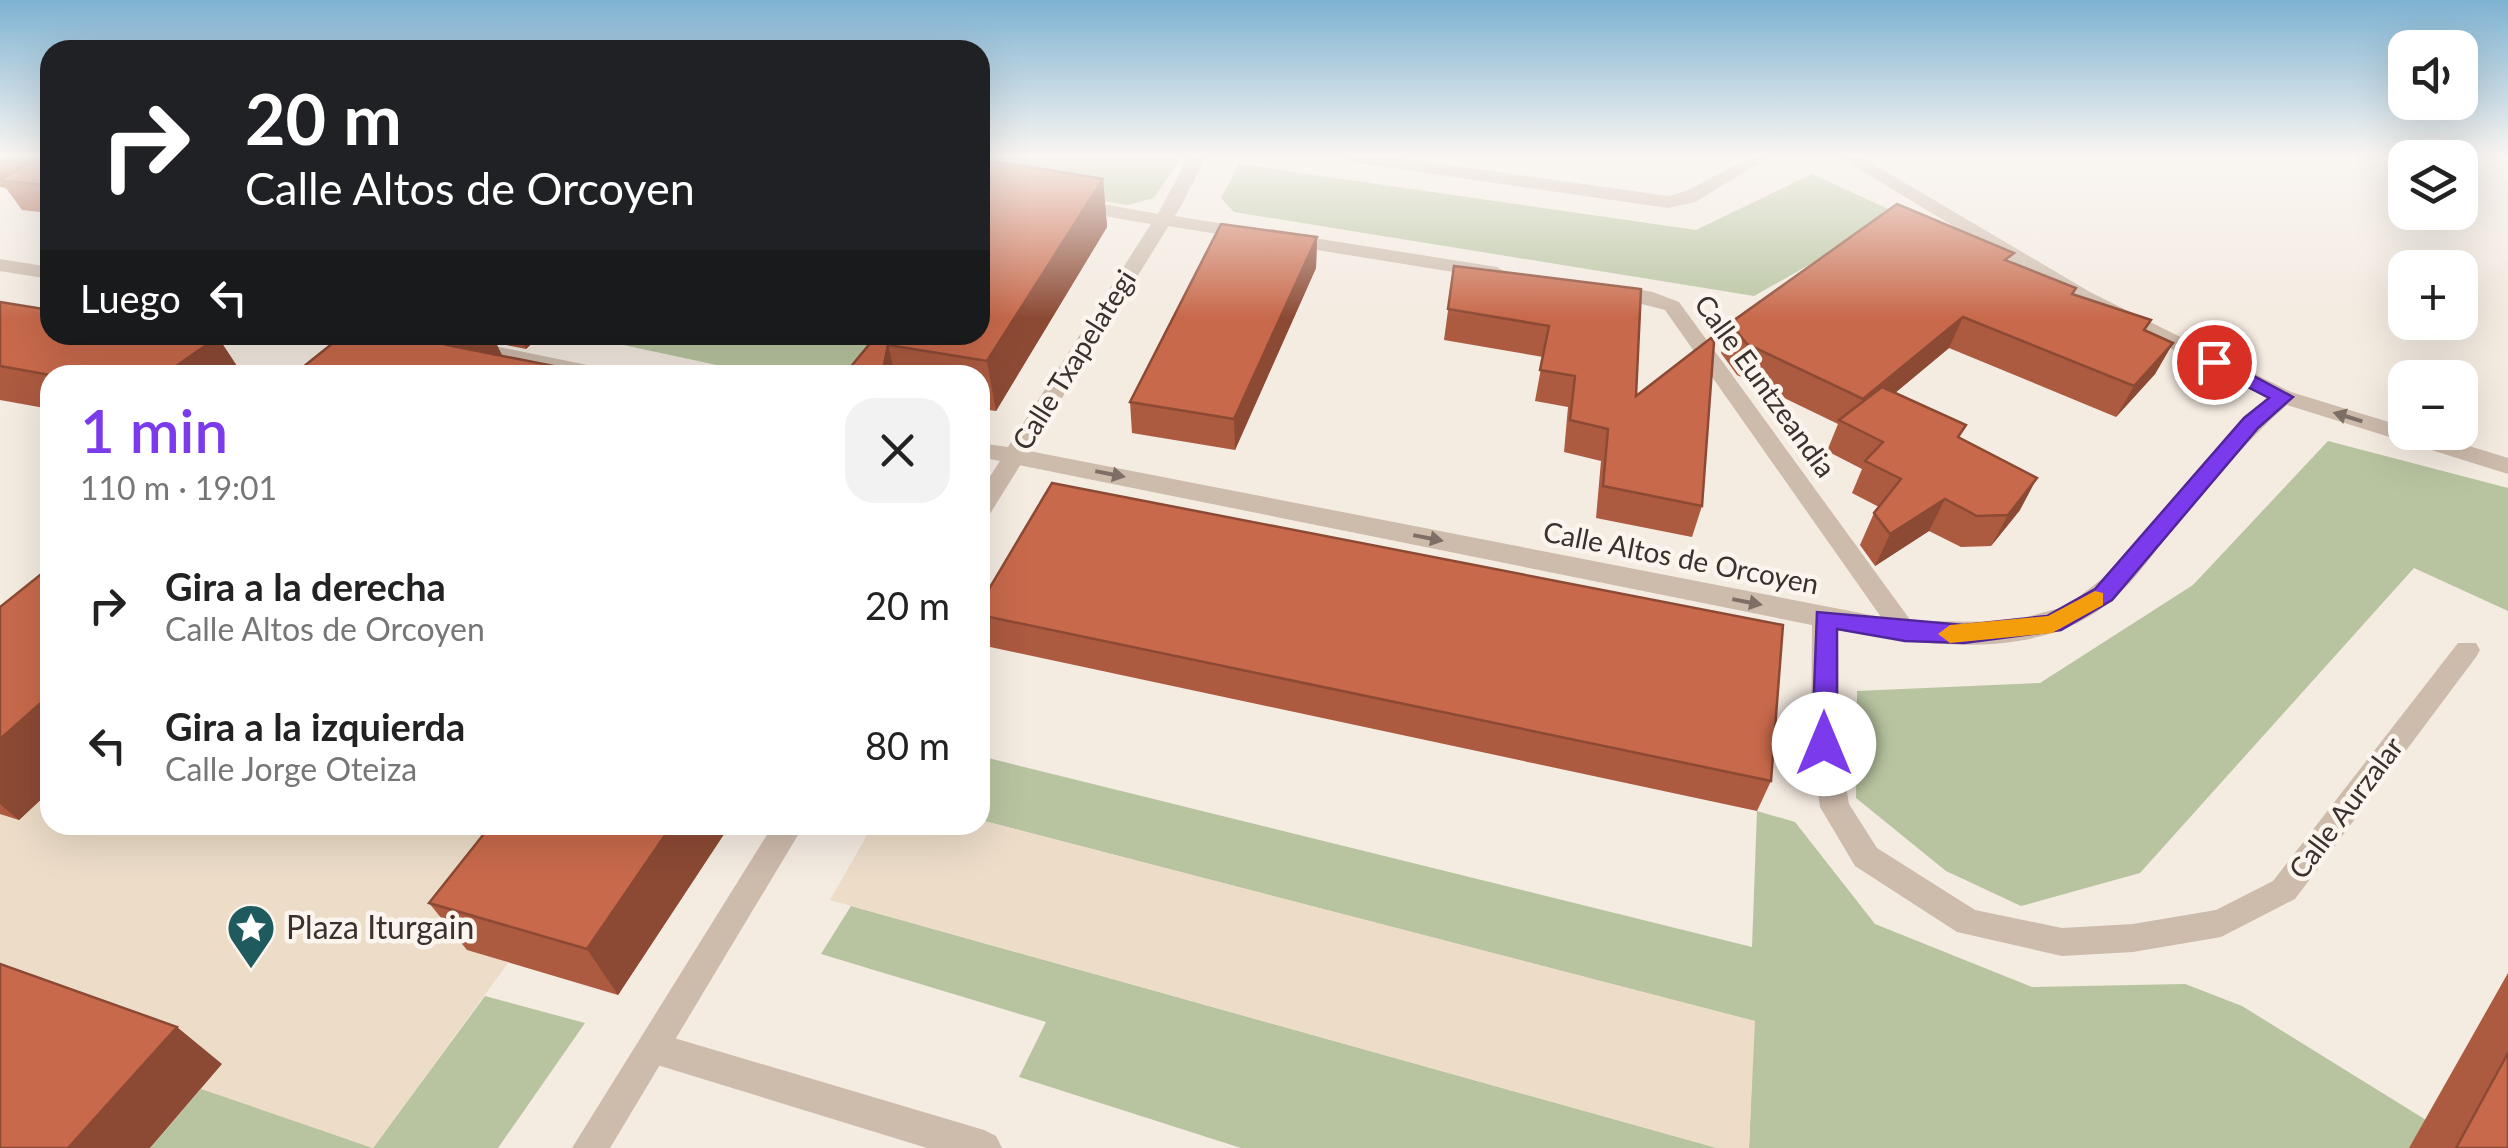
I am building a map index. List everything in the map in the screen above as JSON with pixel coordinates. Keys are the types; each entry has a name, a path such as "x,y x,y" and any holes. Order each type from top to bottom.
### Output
{"street":[{"path":"1107,211 1510,275"},
{"name":"Calle Txapelategi","path":"990,495 1167,211"},
{"path":"1939,211 2083,296 2283,397 2508,466"},
{"path":"0,264 40,271"},
{"name":"Calle Euntzeandia","path":"1588,287 1646,296 1672,306 1905,632"},
{"path":"458,345 554,365"},
{"name":"Calle Altos de Orcoyen","path":"990,452 1826,618 1905,632 1964,634 2052,624 2104,594 2251,423 2283,397"},
{"name":"Calle Aurzalar","path":"1826,618 1824,744 1836,806 1866,858 1968,922 2062,942 2132,938 2221,923 2284,890 2467,650"},
{"path":"590,1148 783,835"},
{"path":"654,1048 984,1148"}],"green space":[{"path":"1561,211 1696,230 1736,211 1892,211 1899,214 1754,296 1234,212"},
{"path":"624,345 920,345 904,365 716,365"},
{"path":"2328,441 2508,488 2508,611 2414,568 2140,873 2021,906 1946,871 1856,798 1857,691 2040,683 2193,585"},
{"path":"990,758 1752,947 1757,811 1795,822 1875,924 2032,987 2185,984 2242,1006 2426,1120 2410,1148 1749,1148 1754,1021 990,823"},
{"path":"851,906 1717,1148 1241,1148 1019,1077 1046,1022 821,954"},
{"path":"485,996 585,1023 498,1148 373,1148"},
{"path":"201,1089 213,1092 373,1148 150,1148"}],"shaded area":[{"name":"Plaza Iturgain","path":"40,796 40,835 554,835 468,949 508,963 373,1148 201,1089 222,1064 0,986 0,814"},
{"path":"990,823 1755,1021 1749,1148 1717,1148 830,900 867,835 990,835"}],"building":[{"path":"990,211 1083,211 987,361 888,345 990,345"},
{"path":"1888,211 1913,211 2014,253 2005,260 2076,288 2072,294 2151,320 2144,330 2173,343 2134,386 1963,317 1863,399 1747,344 1730,323"},
{"path":"1221,224 1317,237 1234,419 1130,402"},
{"path":"1454,266 1641,289 1636,396 1711,338 1714,342 1702,506 1603,486 1608,429 1570,420 1575,376 1540,370 1549,326 1448,309"},
{"path":"0,302 40,308 40,345 206,345 177,365 40,365 40,373 0,366"},
{"path":"330,345 447,345 548,365 306,365"},
{"path":"869,345 888,345 884,365 852,365"},
{"path":"1882,387 1966,425 1958,437 2037,478 2008,515 1977,516 1945,499 1890,534 1874,513 1901,479 1865,461 1883,442 1839,420"},
{"path":"1052,483 1783,625 1771,781 990,617 990,587"},
{"path":"40,575 40,704 0,739 0,607"},
{"path":"483,835 665,835 587,949 429,903"},
{"path":"0,964 177,1027 68,1148 0,1148"},
{"path":"2508,1053 2508,1148 2456,1148"}],"slow traffic":[{"path":"1950,634 2052,624 2095,599"}],"place":[{"name":"Plaza Iturgain","path":"251,970"}],"route":[{"path":"1824,744 1826,618 1905,632 1964,634 2052,624 2104,594 2251,423 2283,397 2214,362"}]}
